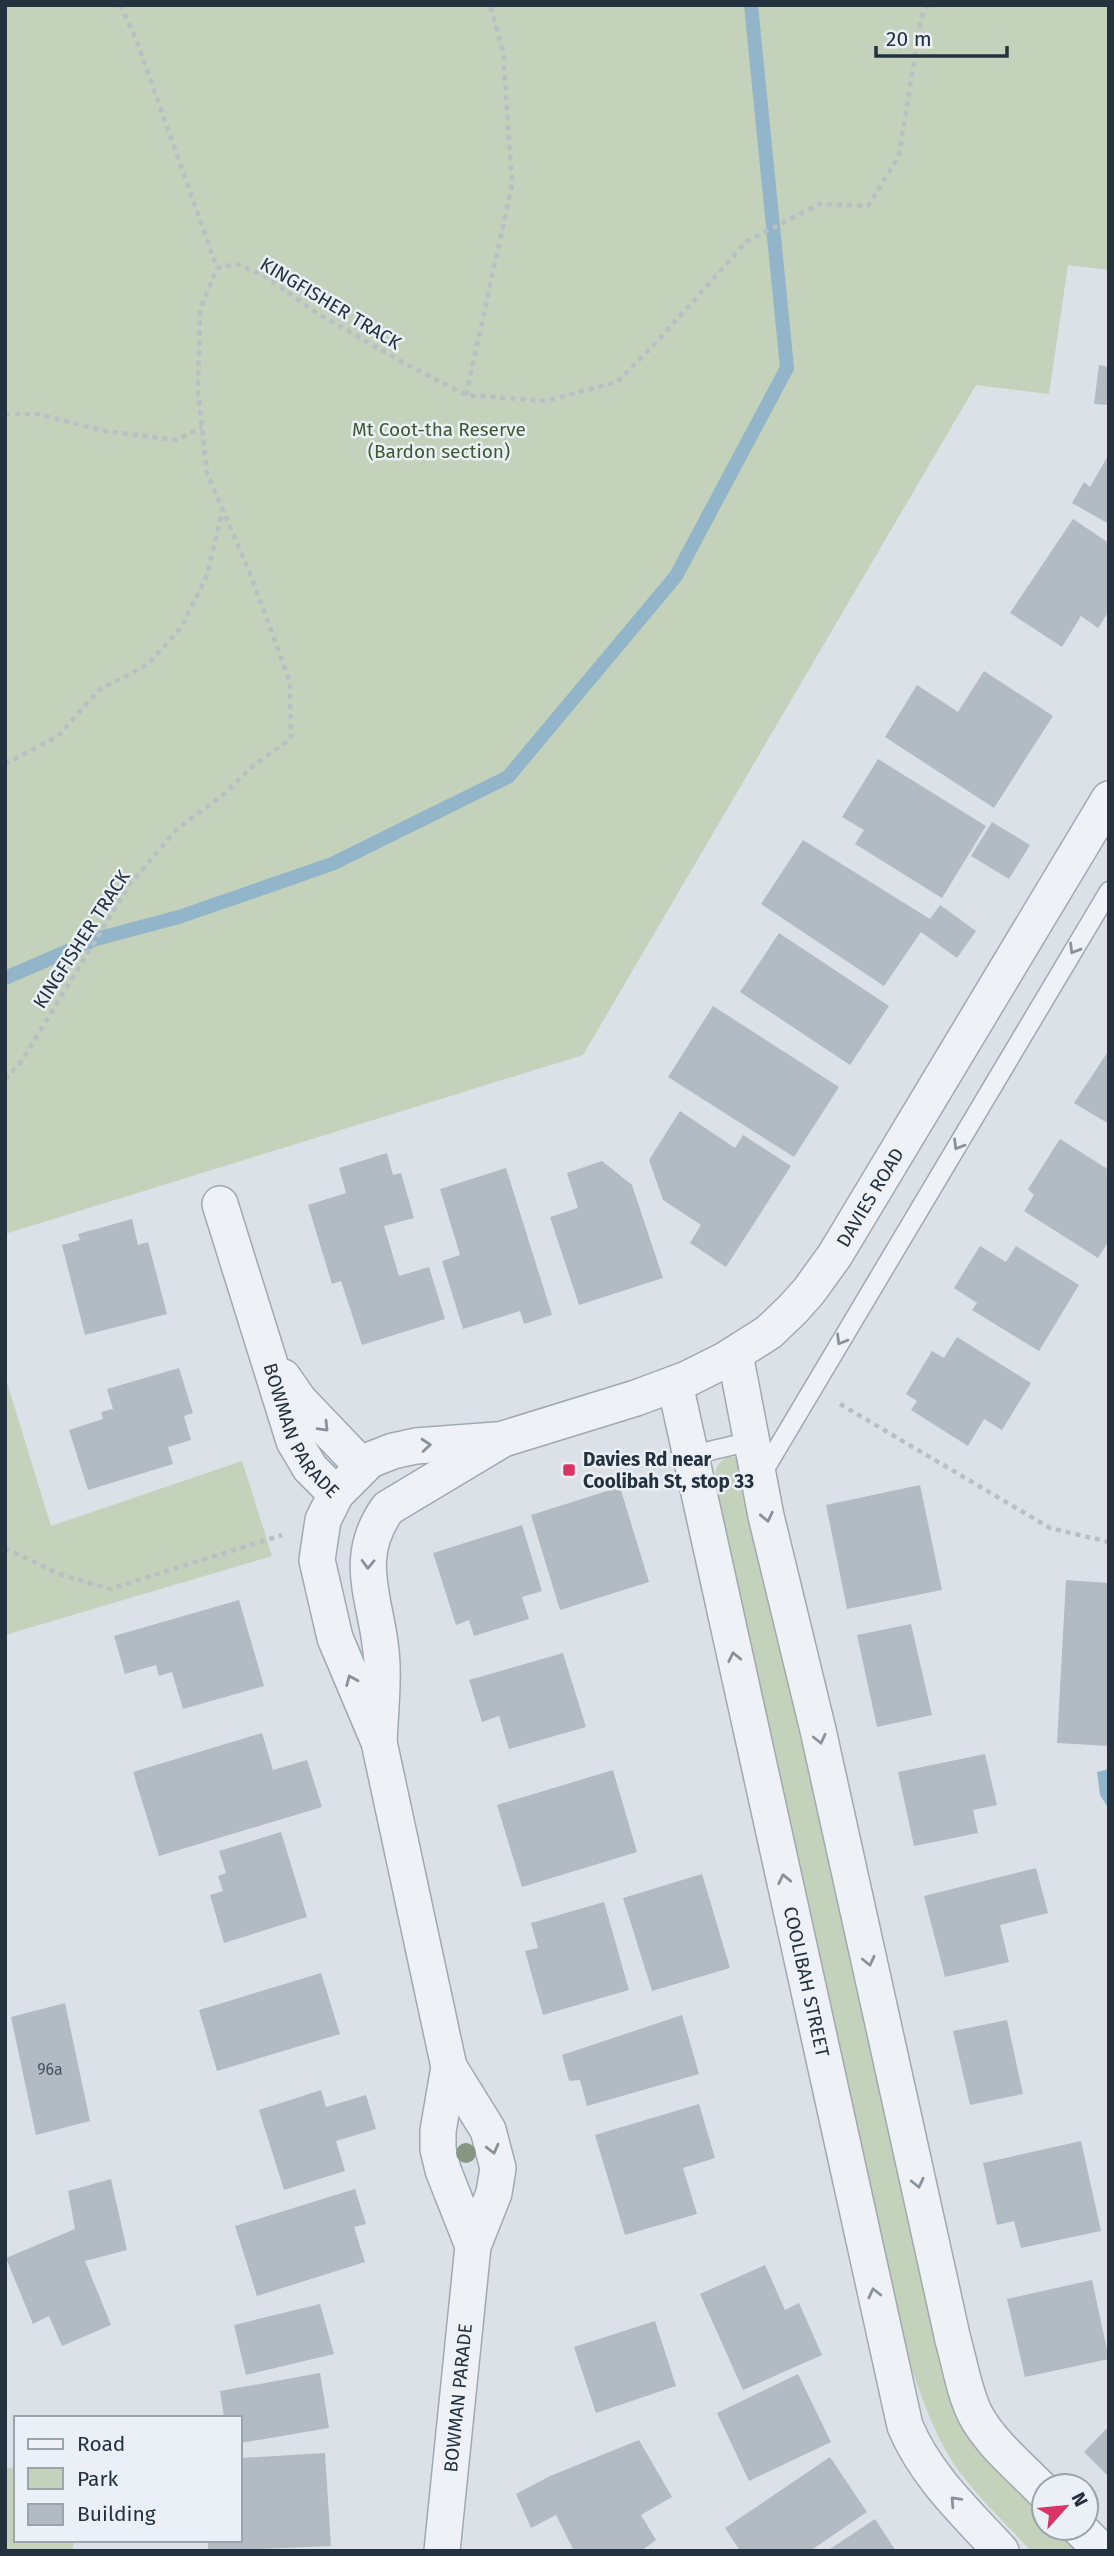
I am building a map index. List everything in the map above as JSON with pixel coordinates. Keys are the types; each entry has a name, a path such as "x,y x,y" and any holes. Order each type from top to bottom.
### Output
{"street":[{"name":"DAVIES ROAD","path":"393,1503 503,1439 674,1384 735,1354 769,1332 793,1309 823,1274 1108,804"},
{"name":"BOWMAN PARADE","path":"220,1204 302,1457 336,1494 323,1520 317,1560 335,1638 379,1742 449,2067 488,2130 498,2168 494,2193 473,2246 442,2551"},
{"name":"BOWMAN PARADE","path":"267,1354 299,1400 362,1466"},
{"path":"735,1354 759,1479 818,1730 953,2340 975,2413 990,2434 1030,2476"},
{"name":"COOLIBAH STREET","path":"674,1384 692,1455 905,2426 925,2466 1002,2551"},
{"name":"DAVIES ROAD","path":"362,1466 393,1451 416,1446 503,1439"},
{"path":"336,1494 362,1466"},
{"name":"BOWMAN PARADE","path":"379,1742 382,1663 367,1561 376,1525 393,1503"},
{"name":"BOWMAN PARADE","path":"449,2067 438,2131 438,2148 443,2170 473,2246"}],"lane":[{"path":"759,1479 1109,891"},
{"path":"692,1455 752,1441"}],"path":[{"path":"120,5 136,39 217,268"},
{"path":"466,395 512,185 503,51 490,5"},
{"name":"KINGFISHER TRACK","path":"5,1079 21,1062 130,884 177,829 224,794 254,765 292,739 290,682 265,611 207,473 198,391 200,310 217,268 237,264 263,275 315,312 466,395 545,401 617,382 747,241 820,204 868,206 899,156 921,18 928,5"},
{"path":"5,414 37,414 105,430 176,440 202,426"},
{"path":"5,765 58,736 99,690 147,665 181,628 207,575 223,508"},
{"path":"839,1404 1050,1528 1109,1542"},
{"path":"5,1548 59,1574 110,1589 279,1535 319,1539"}],"green space":[{"name":"Mt Coot-tha Reserve (Bardon section)","path":"5,5 1109,5 1109,270 1068,265 1049,394 976,385 583,1055 5,1234"},
{"path":"5,1376 51,1526 242,1461 272,1556 5,1635"},
{"path":"728,1457 740,1461 936,2346 950,2387 1030,2497 1030,2542 1074,2542 1083,2551 1031,2551 974,2490 954,2465 940,2439 905,2349 716,1495 715,1476 721,1462"},
{"path":"5,2468 14,2468 14,2542 74,2542 73,2551 5,2551"}],"water":[{"path":"1109,1769 1109,1809 1100,1795 1097,1772"}],"building":[{"path":"1099,365 1109,367 1109,405 1094,404"},
{"path":"1109,454 1109,524 1072,503 1084,482 1090,487"},
{"path":"1073,519 1109,543 1109,611 1098,628 1081,616 1062,647 1010,613"},
{"path":"984,671 1053,716 994,808 885,737 917,685 958,712"},
{"path":"878,759 986,826 942,898 855,844 864,830 842,817"},
{"path":"992,822 1030,845 1009,879 971,856"},
{"path":"803,840 930,919 940,905 976,931 957,958 921,932 884,986 761,904"},
{"path":"779,933 889,1006 850,1065 740,992"},
{"path":"713,1006 839,1087 794,1157 668,1077"},
{"path":"1109,1050 1109,1124 1074,1103"},
{"path":"680,1111 735,1148 743,1135 791,1166 726,1267 690,1243 701,1225 663,1200 649,1160"},
{"path":"1060,1139 1109,1170 1109,1241 1098,1258 1024,1211 1034,1195 1028,1189"},
{"path":"387,1153 393,1175 401,1173 414,1218 384,1226 399,1276 429,1267 445,1319 362,1345 341,1281 332,1284 308,1205 346,1193 339,1168"},
{"path":"602,1161 632,1185 663,1278 579,1305 550,1217 578,1208 567,1173"},
{"path":"506,1168 552,1315 524,1324 520,1311 463,1329 442,1261 460,1255 440,1189"},
{"path":"132,1219 138,1245 148,1242 167,1314 85,1335 62,1245 80,1240 78,1234"},
{"path":"980,1246 1006,1262 1016,1246 1079,1285 1039,1351 972,1310 977,1303 954,1288"},
{"path":"957,1337 1031,1383 1002,1430 984,1419 968,1446 911,1410 917,1401 906,1394 932,1351 944,1358"},
{"path":"179,1368 193,1413 184,1416 191,1440 168,1447 173,1464 88,1490 69,1430 103,1419 101,1412 113,1409 107,1389"},
{"path":"920,1485 942,1590 847,1609 826,1505"},
{"path":"620,1487 649,1582 560,1610 531,1515"},
{"path":"522,1525 542,1591 522,1597 529,1619 474,1636 469,1620 456,1625 433,1553"},
{"path":"1066,1580 1109,1583 1109,1746 1057,1743"},
{"path":"239,1600 264,1686 183,1709 172,1672 159,1676 156,1665 125,1674 114,1636"},
{"path":"911,1624 932,1715 877,1727 857,1635"},
{"path":"563,1653 586,1727 509,1749 499,1716 482,1722 469,1680"},
{"path":"262,1733 273,1770 307,1760 322,1807 159,1856 133,1772"},
{"path":"985,1754 997,1805 973,1810 978,1833 914,1846 898,1772"},
{"path":"613,1770 637,1852 522,1887 497,1805"},
{"path":"281,1832 307,1917 224,1943 210,1895 223,1891 218,1876 226,1873 219,1851"},
{"path":"1036,1868 1048,1913 1000,1925 1009,1962 945,1977 924,1896"},
{"path":"702,1874 730,1968 652,1991 623,1898"},
{"path":"604,1902 629,1990 543,2015 525,1951 538,1948 531,1923"},
{"path":"321,1973 340,2034 217,2071 199,2010"},
{"path":"65,2003 90,2121 36,2135 11,2017"},
{"path":"682,2015 699,2074 587,2106 580,2080 569,2081 562,2055"},
{"path":"1007,2020 1023,2094 970,2105 953,2031"},
{"path":"321,2090 326,2107 366,2095 376,2129 336,2141 345,2171 284,2190 259,2110"},
{"path":"699,2104 715,2158 683,2168 697,2214 625,2235 595,2135"},
{"path":"1081,2141 1101,2231 1021,2248 1014,2221 997,2225 983,2163"},
{"path":"111,2179 127,2250 85,2261 111,2325 62,2346 49,2316 33,2324 6,2258 75,2229 68,2191"},
{"path":"355,2189 366,2224 354,2227 365,2262 257,2296 235,2226"},
{"path":"765,2265 785,2310 799,2303 822,2355 743,2390 700,2294"},
{"path":"1092,2280 1109,2359 1025,2377 1007,2299"},
{"path":"320,2304 334,2354 246,2375 234,2325"},
{"path":"655,2321 676,2386 596,2413 574,2347"},
{"path":"320,2373 329,2428 242,2443 242,2416 224,2416 220,2391"},
{"path":"798,2374 831,2442 749,2481 717,2413"},
{"path":"1109,2426 1109,2477 1084,2452"},
{"path":"639,2440 672,2497 641,2515 656,2540 641,2551 574,2551 556,2515 531,2528 516,2494 550,2476"},
{"path":"325,2453 331,2546 208,2551 208,2542 242,2542 242,2458"},
{"path":"830,2457 867,2512 810,2551 740,2551 725,2528"},
{"path":"875,2519 896,2551 827,2551"}],"waterway":[{"path":"5,978 96,939 179,917 332,864 508,777 676,576 787,368 751,5"}],"place":[{"name":"Davies Rd near Coolibah St, stop 33","path":"569,1470"}]}
